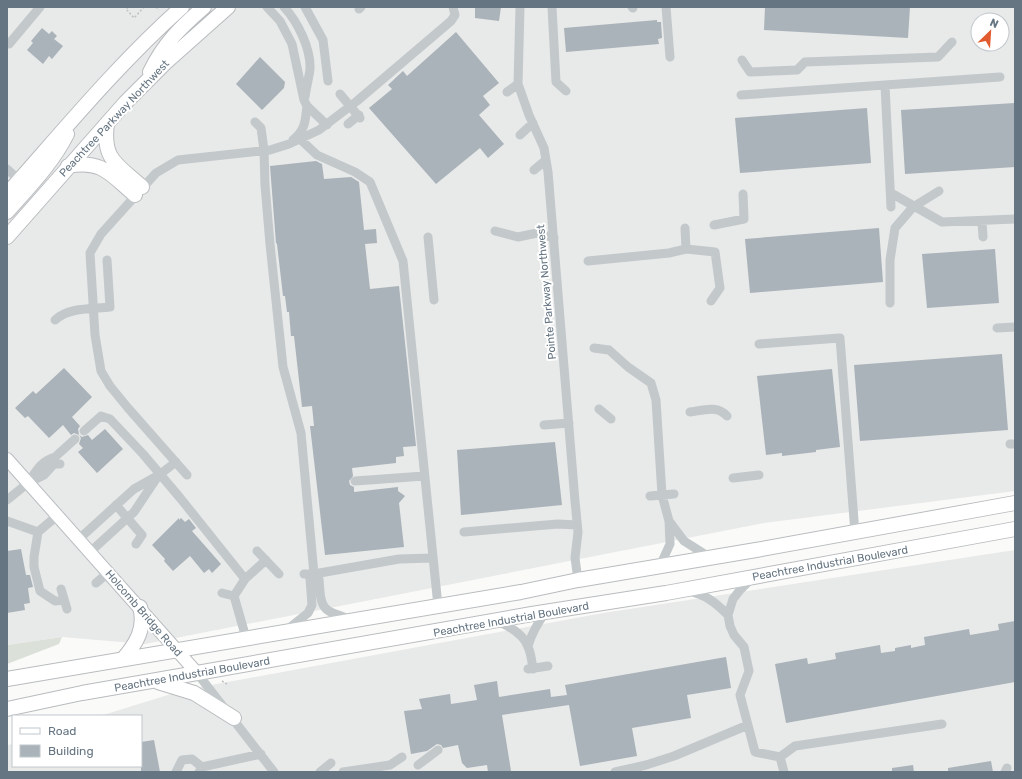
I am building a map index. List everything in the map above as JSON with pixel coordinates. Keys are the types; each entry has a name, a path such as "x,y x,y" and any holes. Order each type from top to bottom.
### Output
{"highway":[{"path":"7,194 76,116 143,44 182,7"},
{"path":"146,82 155,62 166,44 173,35 204,7"},
{"name":"Peachtree Parkway Northwest","path":"7,236 68,166 146,82 184,45 228,7"},
{"path":"7,212 47,167 58,151 76,116"},
{"path":"107,123 107,151 110,157 138,191"},
{"path":"68,166 84,164 101,167 138,191"},
{"path":"7,679 521,592 578,580 711,558 1015,503"},
{"name":"Peachtree Industrial Boulevard","path":"7,709 152,681 546,612 681,590 1015,529"},
{"path":"123,659 133,648 141,630 142,615 140,607"},
{"path":"152,681 194,693 234,718"}],"main road":[{"name":"Holcomb Bridge Road","path":"7,459 109,572 197,673"}],"street":[{"path":"9,44 40,7"},
{"path":"268,7 280,21 292,44 306,103 327,125"},
{"path":"284,7 298,26 309,54 310,68 304,126 301,134 289,144"},
{"path":"305,7 323,40 328,81"},
{"path":"187,475 128,408 110,386 101,371 95,335 90,253 95,242 138,191 156,173 178,160 264,150 289,144 327,125 451,21 455,15 453,7"},
{"name":"Pointe Parkway Northwest","path":"520,7 518,84 544,148 554,238 577,525 575,558 578,580"},
{"path":"552,7 556,82 566,91"},
{"path":"666,7 670,58"},
{"path":"742,60 750,72 797,70 805,62 938,57 952,42"},
{"path":"742,96 1000,77"},
{"path":"507,92 518,84"},
{"path":"885,85 891,207"},
{"path":"340,94 359,116 348,124"},
{"path":"255,122 261,128 264,150 270,244 283,367 301,433 314,574 319,579 320,597 323,606 330,613 353,620"},
{"path":"520,136 533,123"},
{"path":"300,139 317,155 355,172 370,182 403,261 438,606"},
{"path":"534,170 546,160"},
{"path":"7,169 19,180"},
{"path":"890,303 890,260 895,228 913,207 939,191"},
{"path":"891,193 913,207 942,222 1015,219"},
{"path":"714,225 744,219 743,194"},
{"path":"982,221 984,237"},
{"path":"685,228 686,250"},
{"path":"495,231 518,237 537,233 554,238"},
{"path":"428,236 434,300"},
{"path":"588,261 686,250 714,252 720,288 711,301"},
{"path":"55,320 61,315 69,312 110,307 107,260"},
{"path":"997,328 1015,327"},
{"path":"759,344 840,338 855,532"},
{"path":"594,348 609,350 628,367 651,383 656,400 662,495 669,521 670,544 660,566"},
{"path":"599,409 611,419"},
{"path":"690,412 716,409 722,410 727,416"},
{"path":"84,431 101,416 110,419 143,454 159,475 181,499 245,579"},
{"path":"544,425 569,423"},
{"path":"7,500 28,483 38,468 46,460 56,462 75,439"},
{"path":"79,539 134,489 159,475 176,462"},
{"path":"90,552 134,512 159,475"},
{"path":"733,478 759,475"},
{"path":"355,481 424,476"},
{"path":"650,496 674,494"},
{"path":"116,505 142,535 136,544"},
{"path":"58,515 38,532 34,567 40,591 55,601 64,600"},
{"path":"7,520 38,532 42,541"},
{"path":"669,521 684,540 711,558"},
{"path":"464,532 558,524 577,525"},
{"path":"257,551 279,574"},
{"path":"304,574 314,574 399,559 432,558"},
{"path":"246,638 234,596 245,579 266,560"},
{"path":"96,583 109,572"},
{"path":"284,632 308,613 312,605 310,579 314,574"},
{"path":"754,576 733,599 728,615 730,626 734,635 744,647 750,670 740,695 755,752 780,757 795,746 942,724"},
{"path":"60,588 67,609"},
{"path":"681,590 698,593 714,602 728,615"},
{"path":"222,593 234,596"},
{"path":"546,612 532,634 528,646 530,669 548,666"},
{"path":"497,621 509,626 520,635 528,646"},
{"name":"Holcomb Bridge Road","path":"197,673 234,718 274,772"},
{"path":"615,772 646,765 674,756 748,725"},
{"path":"418,765 438,750"},
{"path":"176,772 182,760 192,759 201,769 261,754"},
{"path":"343,772 390,765 402,757"},
{"path":"780,757 784,772"},
{"path":"320,772 330,763"}],"path":[{"path":"128,7 126,10 134,18 144,7"},
{"path":"156,7 159,10"},
{"path":"221,683 223,682 226,684"}],"shaded area":[{"path":"7,7 1015,7 1015,491 764,523 145,644 62,637 7,645"},
{"path":"1015,550 1015,772 7,772 7,745 12,744 12,767 142,767 142,715 103,715 184,690 603,613"},
{"path":"62,637 59,644 7,664 7,645"}],"building":[{"path":"475,7 501,7 499,21 475,18"},
{"path":"765,7 910,7 908,38 764,30"},
{"path":"657,20 657,22 661,22 662,38 658,39 659,44 566,52 564,28"},
{"path":"42,28 49,34 52,31 57,36 54,39 63,46 52,59 49,56 43,64 27,50 33,43 31,41"},
{"path":"456,32 499,83 483,96 490,105 479,115 504,144 488,158 480,148 436,184 369,108 392,89 388,85 403,71 407,76"},
{"path":"260,57 285,82 284,88 262,110 236,84"},
{"path":"1015,103 1015,167 905,174 901,110"},
{"path":"867,108 871,163 740,173 735,118"},
{"path":"316,161 322,164 324,179 351,177 359,182 364,230 376,229 377,243 365,244 370,289 399,286 416,446 403,447 404,456 396,457 396,463 352,468 353,476 349,481 350,485 354,487 354,492 398,487 398,491 405,496 399,503 404,547 325,555 310,426 314,426 312,406 302,407 294,336 291,336 289,312 287,312 285,296 283,296 276,243 270,166"},
{"path":"879,228 883,282 750,293 745,239"},
{"path":"995,249 999,303 927,308 922,254"},
{"path":"1002,354 1008,430 860,441 854,365"},
{"path":"64,368 92,397 72,417 80,426 78,429 79,435 74,433 71,435 63,425 49,438 28,416 25,418 15,408 33,391 36,394"},
{"path":"832,369 840,447 816,450 816,452 782,456 782,453 766,455 757,376"},
{"path":"105,429 123,449 97,473 78,452 83,448 79,444 81,438 79,435 82,437 88,435 92,440"},
{"path":"555,442 562,505 461,515 457,450"},
{"path":"179,518 179,520 181,518 185,522 189,519 196,528 192,531 221,564 212,573 209,569 204,573 190,556 173,571 164,561 165,559 152,545"},
{"path":"21,549 26,575 30,575 33,587 28,588 30,603 24,604 25,610 7,613 7,551"},
{"path":"1015,621 1015,682 786,723 775,664 807,658 808,664 836,659 835,653 880,645 881,653 895,651 895,648 911,645 911,648 925,645 924,637 969,629 970,635 999,630 998,624"},
{"path":"726,657 731,688 687,695 691,718 632,728 637,756 580,766 569,705 502,715 511,771 488,772 487,765 467,768 462,763 458,745 443,748 441,745 437,744 427,751 411,754 404,711 422,709 419,699 450,694 451,704 477,700 474,685 497,681 499,697 550,689 551,697 567,695 565,685"},
{"path":"154,740 160,772 141,772 142,742"},
{"path":"991,761 993,772 948,772 948,768"},
{"path":"913,765 914,772 892,772 892,768"}]}
